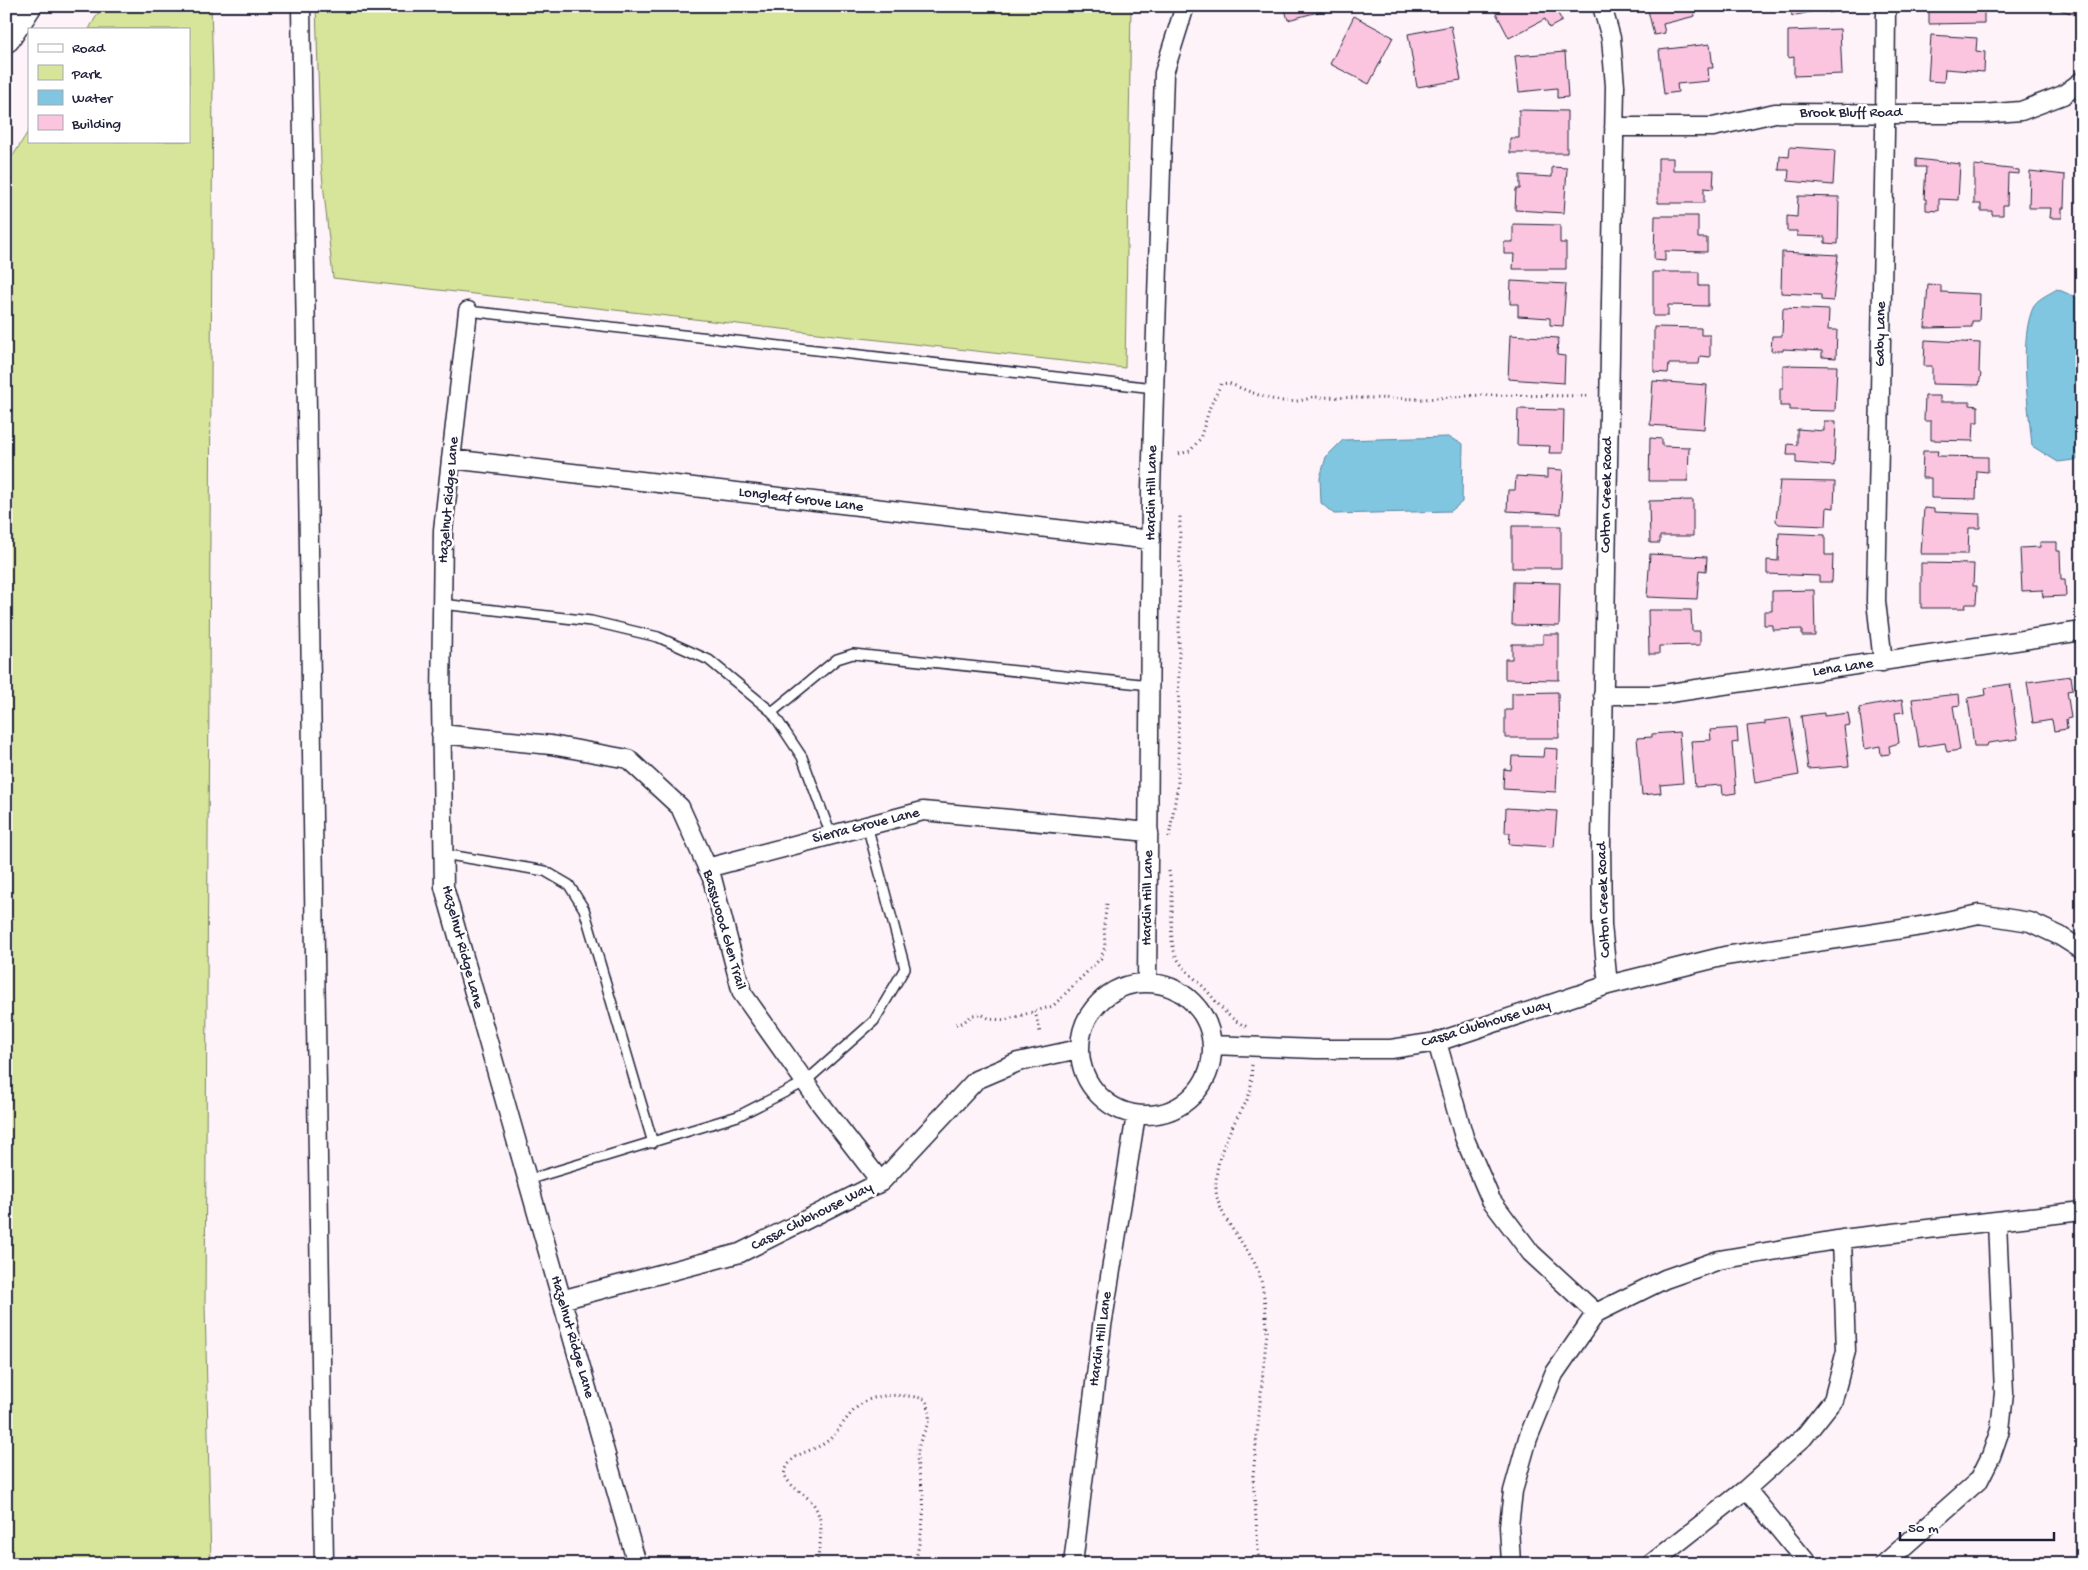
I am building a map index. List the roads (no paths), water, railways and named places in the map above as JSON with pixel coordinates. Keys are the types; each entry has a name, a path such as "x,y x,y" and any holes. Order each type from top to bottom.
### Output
{"highway":[{"path":"6,38 27,6"}],"street":[{"path":"301,6 324,1564"},
{"name":"Hardin Hill Lane","path":"1147,982 1151,540 1164,73 1185,6"},
{"name":"Colton Creek Road","path":"1602,6 1610,38 1615,86 1603,695 1602,924 1608,986"},
{"name":"Gaby Lane","path":"1882,662 1876,601 1886,113 1886,6"},
{"name":"Brook Bluff Road","path":"1614,127 1713,127 1775,113 1982,114 2021,111 2063,95 2082,82"},
{"name":"Hazelnut Ridge Lane","path":"468,311 443,530 441,734 444,887 637,1564"},
{"name":"Longleaf Grove Lane","path":"451,459 1151,540"},
{"name":"Lena Lane","path":"1603,695 1657,695 2082,631"},
{"name":"Basswood Glen Trail","path":"441,734 551,745 628,759 680,807 712,878 742,993 804,1082 882,1182"},
{"name":"Sierra Grove Lane","path":"707,868 923,811 1148,832"},
{"name":"Cassa Clubhouse Way","path":"1212,1045 1316,1050 1391,1049 1437,1042 1608,986 1724,956 1928,925 1979,914 2030,922 2060,936 2082,950"},
{"path":"1147,982 1167,986 1184,995 1198,1008 1208,1026 1212,1045 1210,1065 1203,1083 1190,1098 1174,1109 1156,1115 1136,1115 1118,1110 1102,1100 1090,1085 1082,1068 1079,1049 1082,1028 1092,1010 1107,994 1126,985 1147,982"},
{"path":"1437,1042 1464,1137 1491,1200 1531,1253 1596,1313"},
{"name":"Cassa Clubhouse Way","path":"561,1300 740,1253 882,1182 976,1080 1018,1062 1079,1049"},
{"name":"Hardin Hill Lane","path":"1074,1564 1102,1326 1136,1115"},
{"path":"1511,1564 1509,1526 1513,1491 1528,1438 1554,1374 1596,1313 1664,1279 1719,1260 1842,1239 2082,1211"},
{"path":"1884,1564 1979,1480 1991,1456 2000,1430 2004,1393 1997,1220"},
{"path":"1651,1564 1746,1489 1803,1438 1834,1400 1846,1351 1842,1239"},
{"path":"1746,1489 1808,1564"}],"lane":[{"path":"468,311 1154,388"},
{"path":"442,604 591,620 658,637 709,660 772,712 802,757 830,834"},
{"path":"772,712 837,659 853,654 1150,685"},
{"path":"527,1180 738,1116 804,1082 874,1021 905,968 866,825"},
{"path":"443,854 545,871 569,885 584,909 653,1143"}],"water":[{"path":"2057,289 2082,300 2082,459 2058,462 2032,446 2025,353 2030,318 2035,304"},
{"path":"1448,437 1463,444 1462,502 1451,511 1334,514 1321,503 1320,478 1326,457 1343,440"}]}
